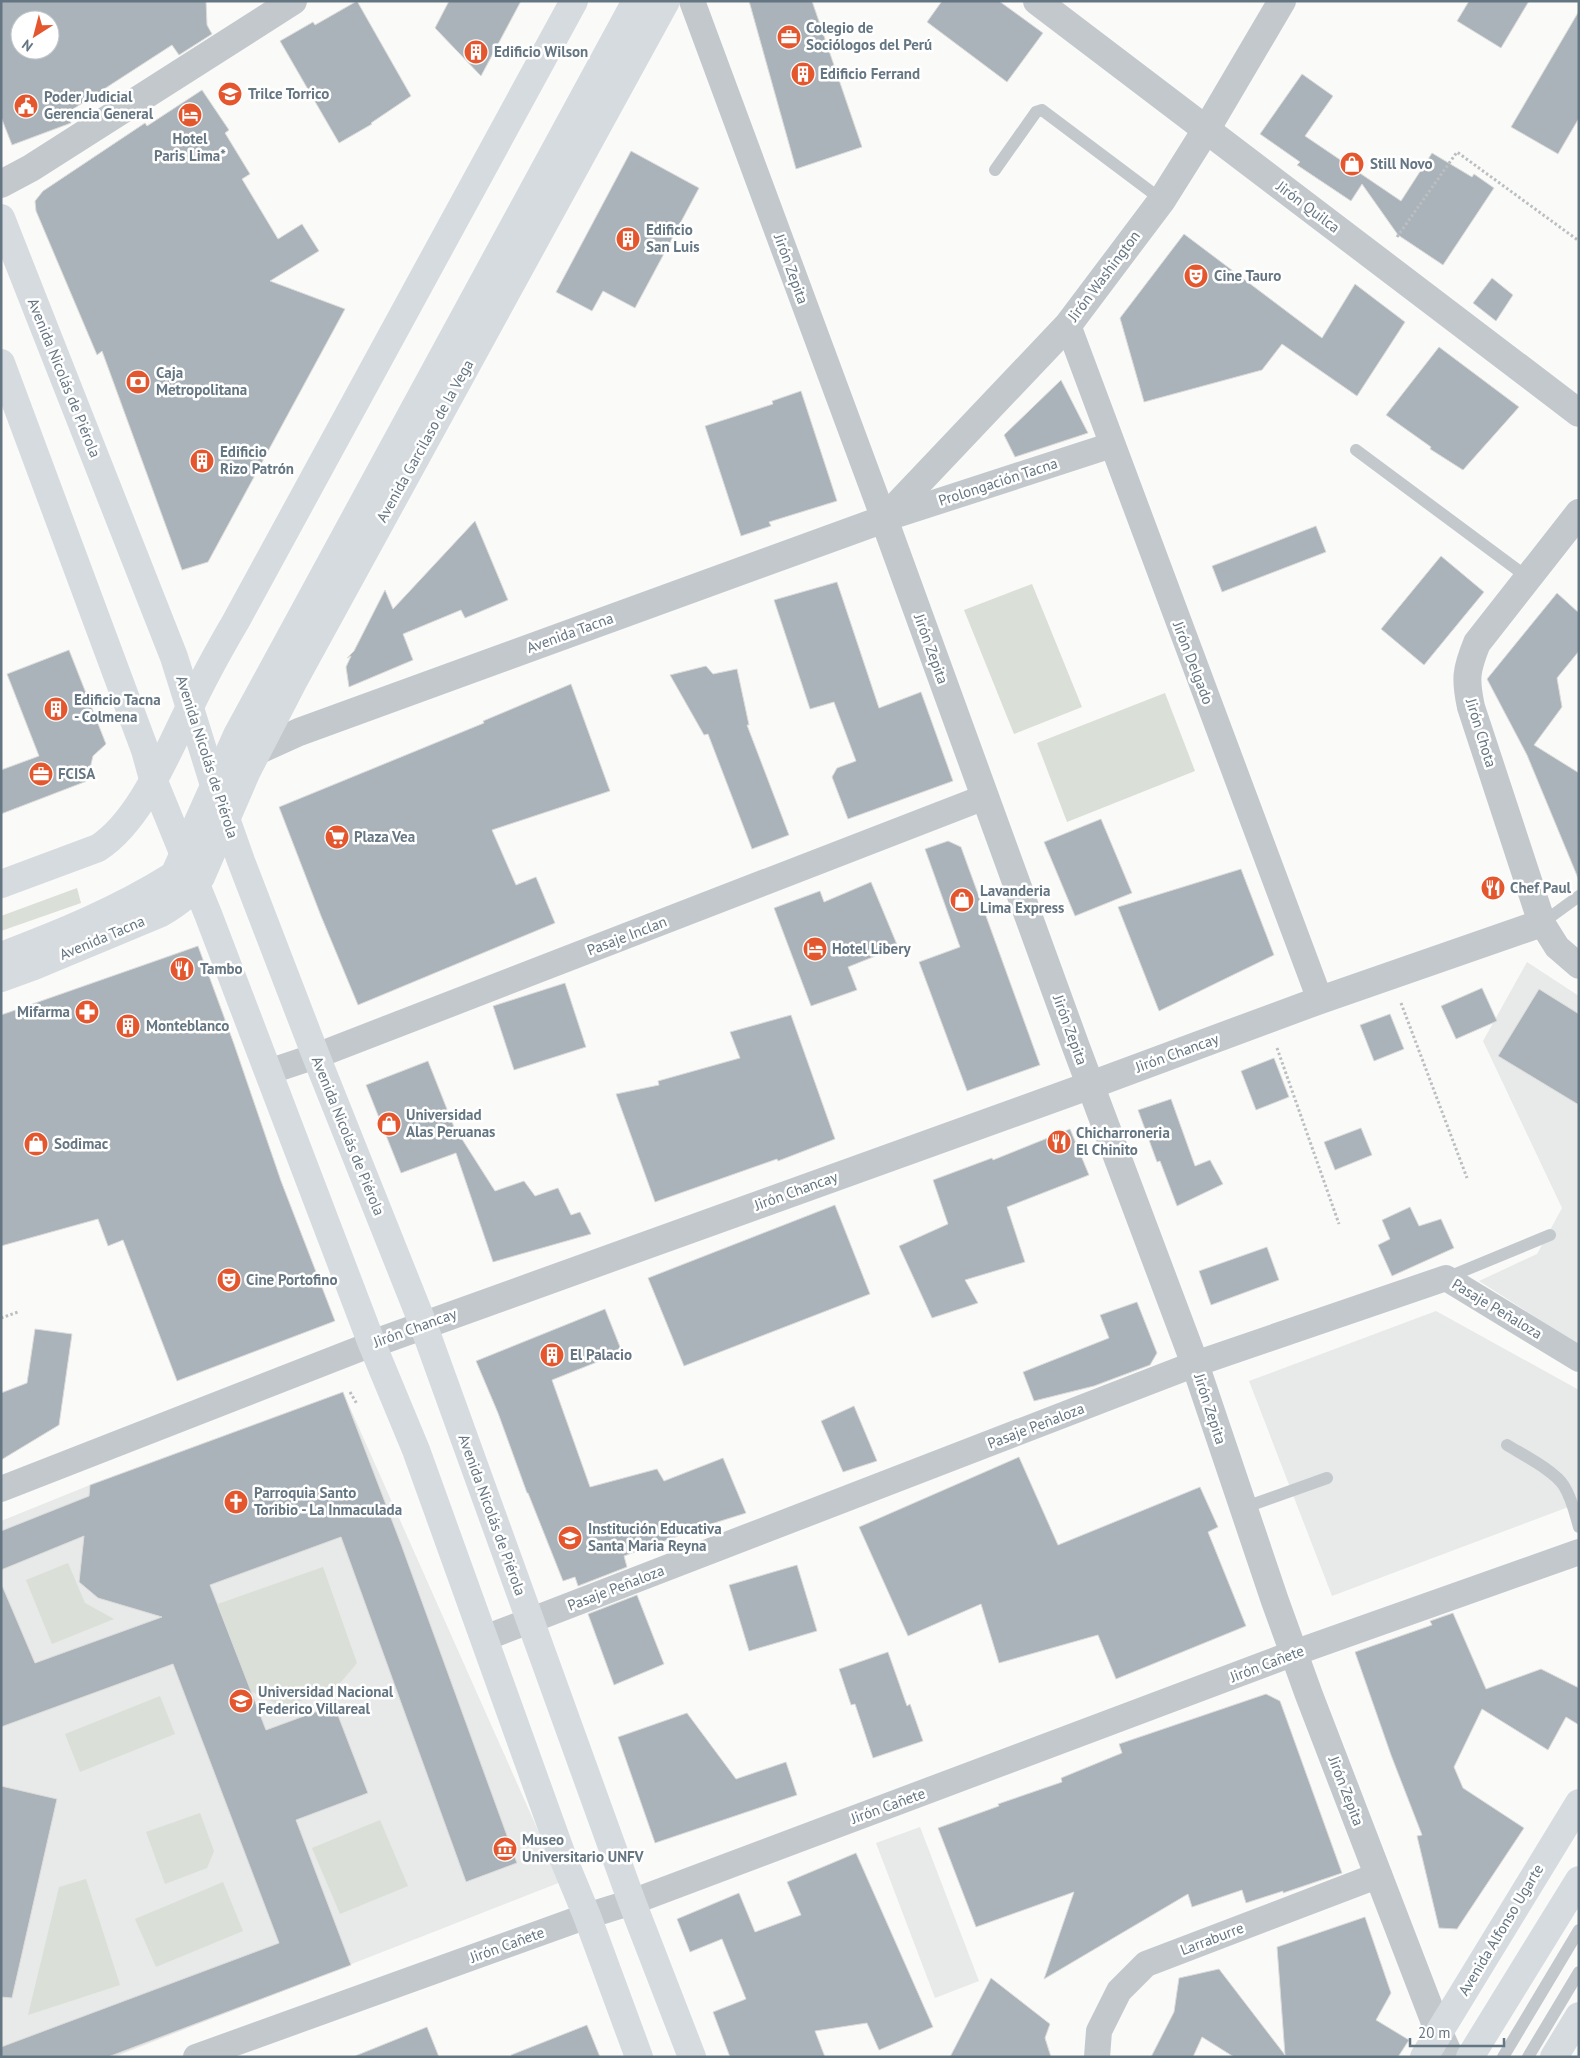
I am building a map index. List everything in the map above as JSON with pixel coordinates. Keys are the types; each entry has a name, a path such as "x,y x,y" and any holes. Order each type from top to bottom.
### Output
{"main road":[{"path":"1,884 98,848 109,841 126,823 153,780 212,663 574,1"},
{"name":"Avenida Garcilaso de la Vega","path":"183,856 237,735 636,1"},
{"name":"Avenida Garcilaso de la Vega","path":"196,886 257,751 293,682 666,1"},
{"name":"Avenida Nicolás de Piérola","path":"1,218 174,656 214,785 316,1056 424,1324 632,1902 692,2057"},
{"path":"1,363 145,750 153,780 196,886 372,1344 416,1450 563,1858 587,1916 639,2057"},
{"name":"Avenida Tacna","path":"1,956 56,935 152,889 171,877 183,856"},
{"name":"Avenida Tacna","path":"1,978 161,913 180,902 196,886"},
{"name":"Avenida Alfonso Ugarte","path":"1424,2057 1579,1803"},
{"path":"1470,2057 1579,1880"},
{"path":"1554,2057 1579,2016"}],"street":[{"path":"1,184 31,168 293,1"},
{"name":"Jirón Zepita","path":"692,1 1195,1364 1294,1653 1438,2033 1450,2057"},
{"name":"Jirón Quilca","path":"1037,1 1579,413"},
{"name":"Jirón Washington","path":"884,519 1068,325 1162,200 1206,130 1282,1"},
{"name":"Jirón Delgado","path":"1068,325 1320,1000"},
{"name":"Prolongación Tacna","path":"884,519 1112,445"},
{"name":"Jirón Chota","path":"1542,923 1471,707 1467,686 1468,666 1477,643 1579,513"},
{"name":"Avenida Tacna","path":"257,751 300,732 884,519"},
{"name":"Pasaje Inclan","path":"268,1072 316,1056 985,797"},
{"path":"1542,923 1556,947 1579,966"},
{"name":"Jirón Chancay","path":"1,1489 424,1324 1091,1085 1320,1000 1542,923"},
{"name":"Pasaje Peñaloza","path":"485,1638 1195,1364 1446,1278 1579,1359"},
{"name":"Jirón Cañete","path":"196,2057 587,1916 632,1902 1294,1653 1579,1552"},
{"name":"Larraburre","path":"1097,2057 1099,2031 1119,1991 1146,1964 1379,1875"}],"lane":[{"path":"995,170 1036,112 1042,110 1162,200"},
{"path":"1356,450 1527,577"},
{"path":"1542,923 1579,896"},
{"path":"1446,1278 1550,1235"},
{"path":"1507,1445 1556,1477 1564,1485 1574,1505 1579,1527"},
{"path":"1243,1508 1327,1478"},
{"path":"1503,2057 1579,1930"},
{"path":"1528,2057 1579,1972"}],"path":[{"path":"1380,262 1457,152 1579,241"},
{"path":"1391,976 1466,1178"},
{"path":"1267,1020 1339,1224"},
{"path":"1,1318 18,1312"},
{"path":"350,1392 356,1404"}],"shaded area":[{"path":"1032,584 1082,707 1014,734 964,610"},
{"path":"1165,693 1195,771 1067,822 1037,743"},
{"path":"77,888 81,903 1,931 1,916"},
{"path":"1527,962 1579,996 1579,1345 1479,1281 1537,1254 1562,1208 1483,1041"},
{"path":"1436,1311 1579,1390 1579,1503 1332,1596 1249,1381"},
{"name":"Universidad Nacional Federico Villareal","path":"343,1392 561,1882 114,2057 1,2057 1,1521 90,1485"},
{"path":"68,1563 85,1603 114,1619 52,1644 26,1580"},
{"path":"323,1567 357,1663 336,1688 284,1707 250,1691 218,1604"},
{"path":"160,1696 175,1734 80,1772 65,1734"},
{"path":"200,1813 214,1851 207,1868 165,1884 146,1832"},
{"path":"380,1820 408,1886 340,1914 312,1848"},
{"path":"920,1827 979,1981 935,1998 876,1843"},
{"path":"86,1879 120,1985 28,2015 59,1887"},
{"path":"223,1882 243,1931 156,1967 135,1919"}],"building":[{"path":"1,1 206,1 207,25 212,34 179,55 172,45 67,113 71,123 12,145 1,117"},
{"path":"357,1 411,96 372,124 339,143 280,41 313,22 315,25"},
{"name":"Edificio Wilson","path":"449,1 521,1 481,76 435,28"},
{"name":"Edificio Ferrand","path":"749,1 812,1 862,147 796,169"},
{"path":"942,1 999,1 1043,33 1007,82 927,22"},
{"path":"1469,1 1529,1 1501,48 1457,21"},
{"path":"1579,11 1579,118 1558,154 1511,127"},
{"path":"1302,74 1333,96 1305,136 1401,201 1432,153 1472,177 1474,174 1494,188 1443,265 1398,235 1362,184 1351,201 1297,165 1300,162 1260,134"},
{"path":"202,90 229,130 225,133 250,174 242,179 278,239 302,224 319,251 270,281 345,309 208,562 182,570 102,351 97,355 36,211 35,201 43,191 145,123 147,126"},
{"name":"Edificio San Luis","path":"631,151 699,188 635,308 603,291 592,311 556,292"},
{"name":"Cine Tauro","path":"1184,234 1322,338 1355,284 1405,322 1357,396 1282,344 1262,370 1144,402 1120,318"},
{"path":"1492,278 1513,295 1496,321 1473,303"},
{"path":"1439,347 1519,407 1463,470 1430,449 1431,447 1386,415"},
{"path":"1061,380 1088,433 1015,457 1004,435"},
{"path":"801,391 837,501 769,522 771,526 741,536 705,426 773,404 772,401"},
{"path":"475,521 508,600 465,618 461,610 403,634 413,660 349,687 346,667 351,656 347,658 354,651 385,590 393,609"},
{"path":"1316,526 1326,552 1222,592 1212,566"},
{"path":"1441,556 1484,592 1424,665 1381,629"},
{"path":"837,582 879,708 921,692 953,781 848,819 832,777 837,768 856,761 834,702 810,709 774,600"},
{"path":"1557,593 1579,613 1579,651 1557,678 1562,707 1534,745 1579,773 1578,878 1527,755 1487,679"},
{"name":"Edificio Tacna - Colmena","path":"69,650 106,744 93,756 87,781 1,814 1,770 39,756 7,674"},
{"path":"706,666 713,674 737,669 749,725 747,725 789,835 752,849 708,734 704,735 670,675"},
{"path":"571,684 610,791 492,830 516,885 536,877 555,923 358,1005 279,807 484,723 483,721"},
{"path":"1101,819 1132,893 1075,916 1044,842"},
{"path":"948,841 961,847 1040,1065 967,1091 919,962 960,947 925,849"},
{"path":"1241,869 1274,955 1159,1011 1118,907"},
{"path":"871,882 898,947 848,967 857,990 811,1006 774,908 820,891 824,902"},
{"path":"198,946 281,1181 335,1321 177,1381 123,1240 108,1246 98,1219 1,1246 1,1015"},
{"path":"565,983 586,1047 514,1070 493,1006"},
{"path":"1482,988 1497,1021 1456,1039 1441,1006"},
{"path":"1539,989 1579,1014 1579,1105 1498,1056"},
{"path":"1390,1014 1404,1049 1374,1061 1360,1025"},
{"path":"791,1015 835,1139 778,1161 777,1159 655,1202 616,1094 659,1085 658,1081 740,1058 730,1032"},
{"path":"1274,1058 1289,1097 1256,1110 1241,1071"},
{"path":"428,1061 458,1137 460,1136 495,1191 524,1181 535,1196 558,1188 571,1215 580,1212 591,1234 493,1262 456,1153 401,1173 366,1085"},
{"path":"1171,1099 1195,1166 1210,1160 1223,1184 1177,1206 1160,1161 1157,1162 1138,1110"},
{"path":"1361,1128 1372,1155 1335,1170 1324,1142"},
{"path":"1070,1129 1089,1175 1007,1207 1025,1262 965,1280 978,1303 932,1318 899,1246 948,1224 933,1180 992,1158 993,1160"},
{"path":"835,1205 870,1294 684,1366 648,1278"},
{"path":"1410,1207 1419,1226 1441,1219 1454,1248 1392,1276 1378,1245 1390,1239 1382,1220"},
{"path":"1267,1247 1279,1280 1211,1305 1199,1271"},
{"path":"1137,1302 1157,1353 1150,1365 1094,1386 1034,1401 1023,1372 1109,1338 1100,1315"},
{"path":"605,1309 622,1352 552,1380 590,1487 657,1469 664,1481 723,1458 746,1513 624,1556 627,1567 578,1586 575,1577 563,1581 476,1361"},
{"path":"35,1329 72,1334 59,1425 1,1460 1,1393 27,1383"},
{"path":"343,1392 401,1544 517,1863 466,1882 341,1537 210,1585 266,1730 334,1705 368,1793 296,1820 351,1965 108,2057 1,2057 1,2047 279,1943 173,1664 1,1727 1,1583 35,1663 162,1617 98,1598 79,1582 84,1536 1,1570 1,1531 89,1496 90,1485"},
{"path":"854,1406 877,1461 843,1472 821,1421"},
{"path":"1019,1457 1058,1545 1200,1487 1218,1527 1208,1532 1246,1626 1116,1679 1098,1635 999,1663 981,1604 908,1636 859,1527"},
{"path":"797,1565 817,1631 749,1651 729,1585"},
{"path":"637,1595 664,1664 614,1685 588,1614"},
{"path":"1453,1613 1486,1689 1541,1669 1579,1688 1579,1725 1566,1717 1548,1750 1482,1709 1454,1767 1463,1788 1524,1828 1457,1929 1439,1928 1417,1836 1422,1835 1391,1755 1355,1652 1432,1625 1430,1621"},
{"path":"888,1652 907,1706 910,1704 923,1741 873,1758 855,1704 851,1705 839,1669"},
{"path":"1266,1694 1280,1701 1342,1873 1246,1903 1242,1890 1192,1907 1188,1894 1044,1979 1074,1892 976,1927 938,1828 999,1806 998,1804 1062,1782 1061,1778 1122,1753 1119,1744"},
{"path":"687,1713 736,1779 786,1762 797,1795 655,1843 618,1737"},
{"path":"1,1786 57,1799 12,1998 1,1997"},
{"path":"856,1853 933,2027 879,2050 867,2023 815,2031 825,2057 730,2057 713,2012 746,1999 722,1939 690,1952 677,1919 739,1893 755,1932 801,1915 787,1882"},
{"path":"1365,1917 1391,1993 1376,2020 1409,2040 1398,2057 1234,2057 1202,2037 1193,2057 1151,2057 1174,2012 1179,1978 1219,1969 1285,2055 1277,1947"},
{"path":"991,1978 1050,2024 1045,2038 1051,2057 950,2057"},
{"path":"587,2025 600,2057 512,2057 511,2055"},
{"path":"427,2027 439,2057 355,2057 355,2056"}],"place":[{"name":"Colegio de Sociólogos del Perú","path":"789,37"},
{"name":"Edificio Wilson","path":"476,52"},
{"name":"Edificio Ferrand","path":"803,74"},
{"name":"Trilce Torrico","path":"230,94"},
{"name":"Poder Judicial Gerencia General","path":"26,106"},
{"name":"Hotel Paris Lima*","path":"190,115"},
{"name":"Still Novo","path":"1352,164"},
{"name":"Edificio San Luis","path":"628,239"},
{"name":"Cine Tauro","path":"1196,276"},
{"name":"Caja Metropolitana","path":"138,382"},
{"name":"Edificio Rizo Patrón","path":"202,461"},
{"name":"Edificio Tacna - Colmena","path":"56,709"},
{"name":"FCISA","path":"41,774"},
{"name":"Plaza Vea","path":"337,837"},
{"name":"Chef Paul","path":"1493,888"},
{"name":"Lavanderia Lima Express","path":"962,900"},
{"name":"Hotel Libery","path":"815,949"},
{"name":"Tambo","path":"182,969"},
{"name":"Mifarma","path":"87,1012"},
{"name":"Monteblanco","path":"128,1026"},
{"name":"Universidad Alas Peruanas","path":"389,1124"},
{"name":"Chicharroneria El Chinito","path":"1059,1142"},
{"name":"Sodimac","path":"36,1144"},
{"name":"Cine Portofino","path":"229,1280"},
{"name":"El Palacio","path":"552,1355"},
{"name":"Parroquia Santo Toribio - La Inmaculada","path":"236,1502"},
{"name":"Institución Educativa Santa Maria Reyna","path":"570,1538"},
{"name":"Universidad Nacional Federico Villareal","path":"241,1701"},
{"name":"Museo Universitario UNFV","path":"505,1849"}]}
